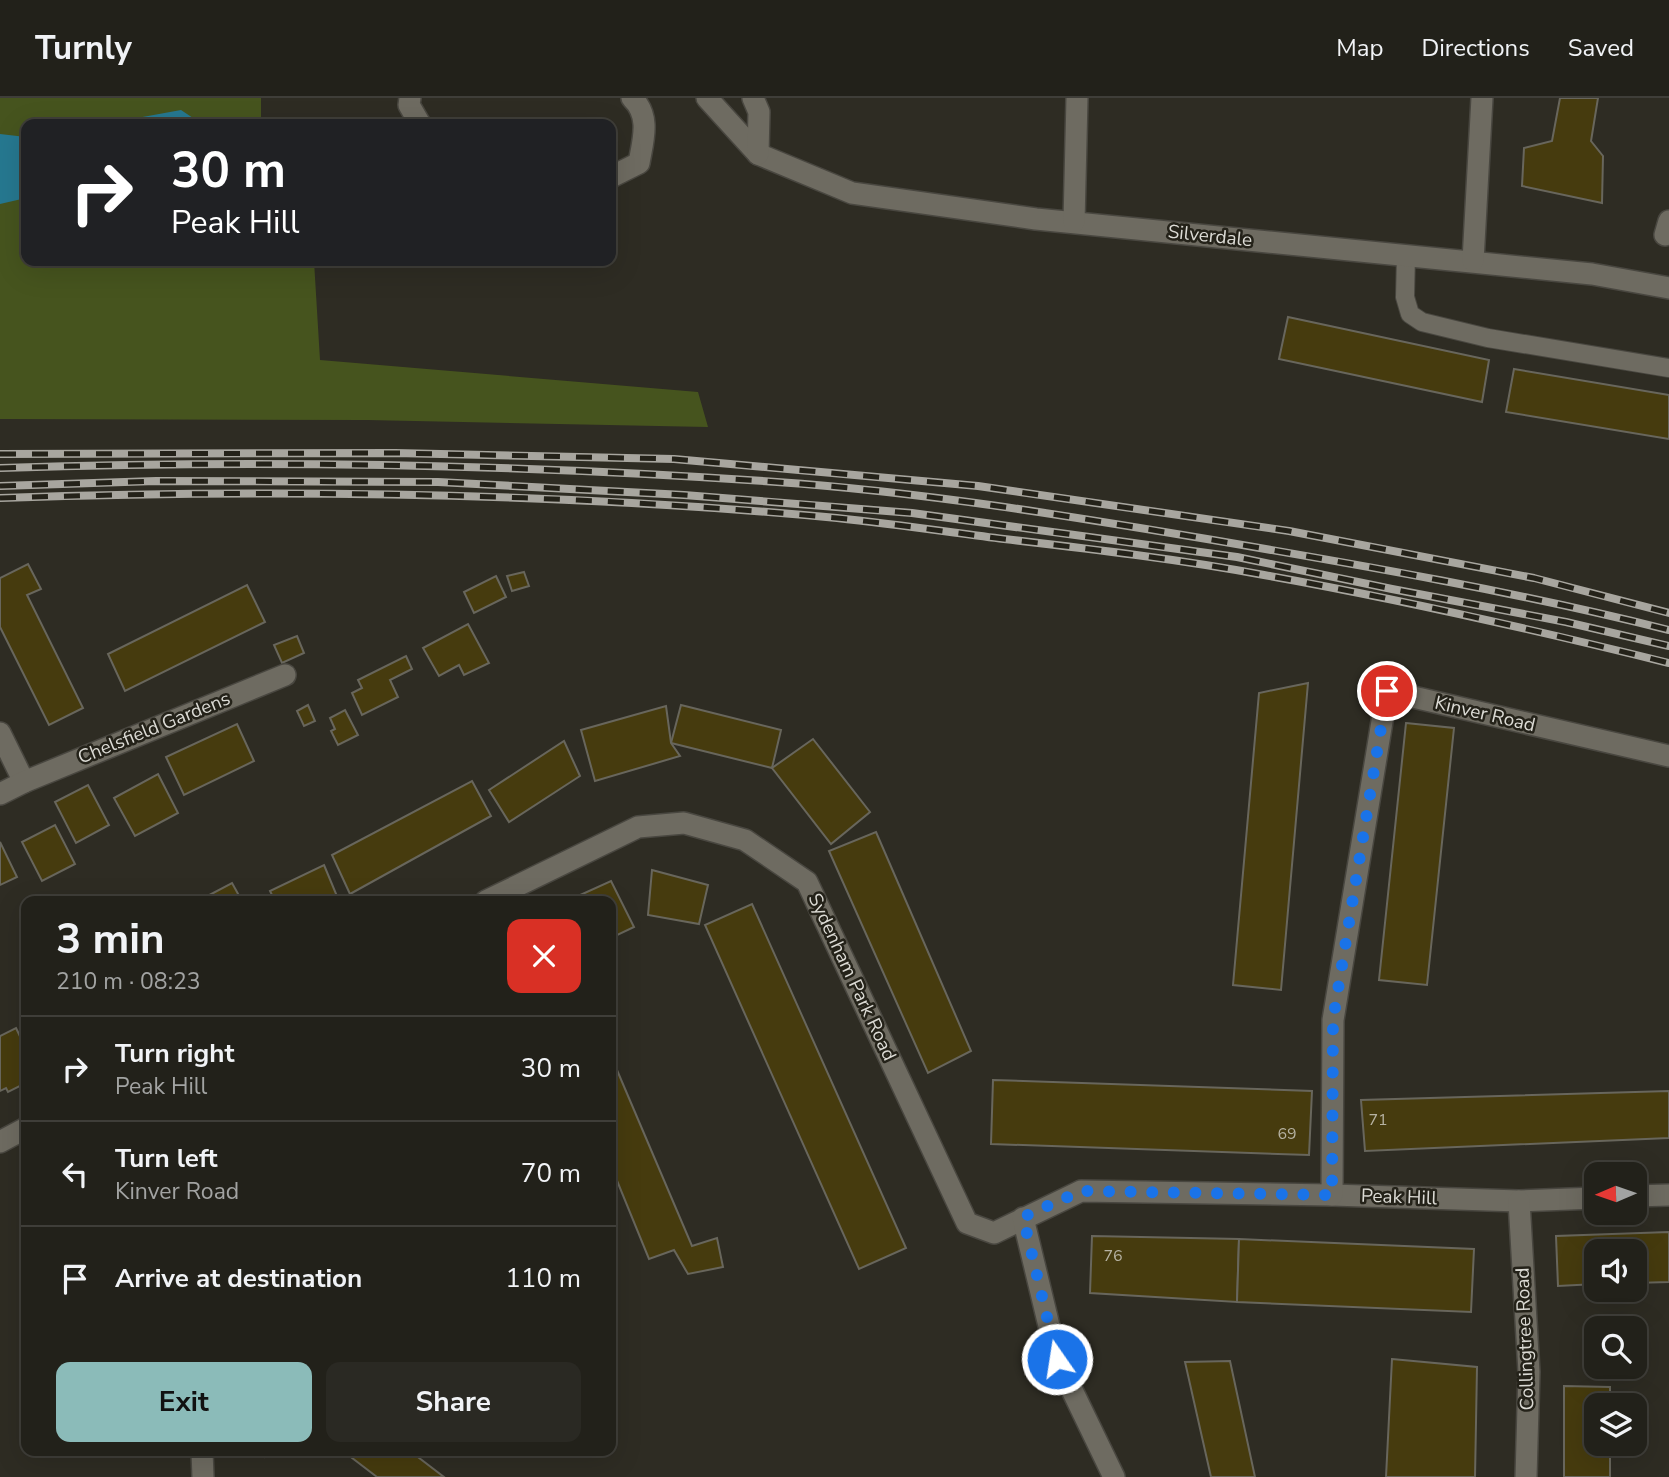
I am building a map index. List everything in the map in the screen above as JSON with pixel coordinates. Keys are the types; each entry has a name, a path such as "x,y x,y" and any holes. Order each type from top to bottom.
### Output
{"street":[{"path":"410,98 409,105 417,119"},
{"path":"616,174 639,163 644,117 641,106 632,98"},
{"name":"Silverdale","path":"707,98 758,154 852,193 1036,219 1592,274 1669,288"},
{"path":"753,98 759,112 758,154"},
{"path":"1074,222 1077,98"},
{"path":"1473,261 1482,98"},
{"name":"Chelsfield Gardens","path":"0,794 285,675"},
{"name":"Kinver Road","path":"1332,1195 1333,1020 1387,691 1669,756"},
{"path":"0,733 24,782"},
{"name":"Sydenham Park Road","path":"496,896 638,827 684,823 745,840 807,882 967,1223 994,1233 1023,1217"},
{"path":"0,1142 21,1131"},
{"name":"Peak Hill","path":"1023,1217 1081,1191 1519,1200 1584,1198"},
{"path":"1647,1196 1669,1195"},
{"name":"Collingtree Road","path":"1519,1200 1530,1372 1525,1477"},
{"path":"1023,1217 1057,1359 1114,1477"},
{"path":"202,1456 203,1477"}],"lane":[{"path":"1406,255 1405,297 1410,314 1422,322 1488,338 1669,368"}],"green space":[{"path":"0,98 261,98 261,119 21,119 21,266 314,266 320,360 698,392 708,427 367,420 0,419"}],"water":[{"path":"181,110 194,119 132,119"},
{"path":"0,134 21,136 21,199 0,204"}],"building":[{"path":"1560,98 1598,98 1591,141 1603,156 1602,203 1522,186 1524,148 1552,141"},
{"path":"1288,317 1489,360 1482,402 1279,359"},
{"path":"1514,369 1669,395 1669,439 1506,412"},
{"path":"28,564 41,589 27,595 83,708 49,725 0,627 0,578"},
{"path":"524,572 529,586 512,591 507,576"},
{"path":"496,576 506,597 474,613 464,592"},
{"path":"247,585 265,622 125,691 108,654"},
{"path":"468,624 489,663 464,675 459,665 439,676 423,648"},
{"path":"297,636 304,653 282,663 274,645"},
{"path":"406,656 412,669 390,680 398,697 362,715 352,693 362,688 358,680"},
{"path":"1308,683 1281,990 1233,985 1259,693"},
{"path":"308,705 315,721 304,726 297,711"},
{"path":"681,705 781,730 772,768 671,743"},
{"path":"666,706 671,743 680,756 595,781 581,730"},
{"path":"345,710 358,735 338,745 331,731 335,729 330,718"},
{"path":"1406,723 1454,728 1427,985 1379,980"},
{"path":"237,724 254,761 184,795 166,757"},
{"path":"813,739 870,812 831,844 772,768"},
{"path":"564,741 580,776 509,822 489,790"},
{"path":"158,774 178,813 135,836 114,798"},
{"path":"472,781 491,816 350,894 332,855"},
{"path":"88,785 109,825 76,843 55,802"},
{"path":"55,825 75,864 42,881 22,842"},
{"path":"876,832 971,1051 928,1073 829,851"},
{"path":"0,842 17,877 0,885"},
{"path":"324,865 337,896 272,896 270,891"},
{"path":"652,870 708,885 699,924 648,915"},
{"path":"611,881 634,927 616,936 616,896 578,896"},
{"path":"232,883 239,896 207,896"},
{"path":"752,904 906,1248 859,1269 705,925"},
{"path":"16,1028 21,1038 21,1086 8,1092 6,1088 0,1091 0,1036"},
{"path":"616,1068 692,1246 717,1238 723,1267 688,1274 674,1250 649,1259 616,1178"},
{"path":"993,1080 1312,1091 1309,1155 991,1144"},
{"path":"1669,1091 1669,1138 1365,1151 1361,1100"},
{"path":"1669,1232 1669,1282 1647,1283 1647,1239 1584,1239 1584,1285 1558,1286 1556,1236"},
{"path":"1092,1236 1239,1239 1237,1302 1090,1293"},
{"path":"1239,1239 1474,1249 1471,1312 1237,1302"},
{"path":"1392,1359 1477,1367 1475,1477 1386,1477"},
{"path":"1230,1361 1255,1477 1211,1477 1185,1362"},
{"path":"1564,1386 1610,1387 1610,1393 1584,1393 1584,1456 1610,1456 1610,1477 1564,1477"},
{"path":"350,1456 417,1456 444,1477 377,1477"}],"railway":[{"path":"0,454 395,453 674,459 978,486 1289,531 1534,578 1669,613"},
{"path":"0,468 194,464 389,465 583,471 832,486 996,506 1270,550 1499,592 1669,630"},
{"path":"0,486 156,481 438,482 684,495 912,513 1237,557 1566,622 1669,646"},
{"path":"0,498 209,494 418,495 628,503 837,518 1232,569 1417,605 1669,663"}],"route":[{"path":"1057,1359 1023,1217 1081,1191 1332,1195 1333,1020 1387,691"}]}
